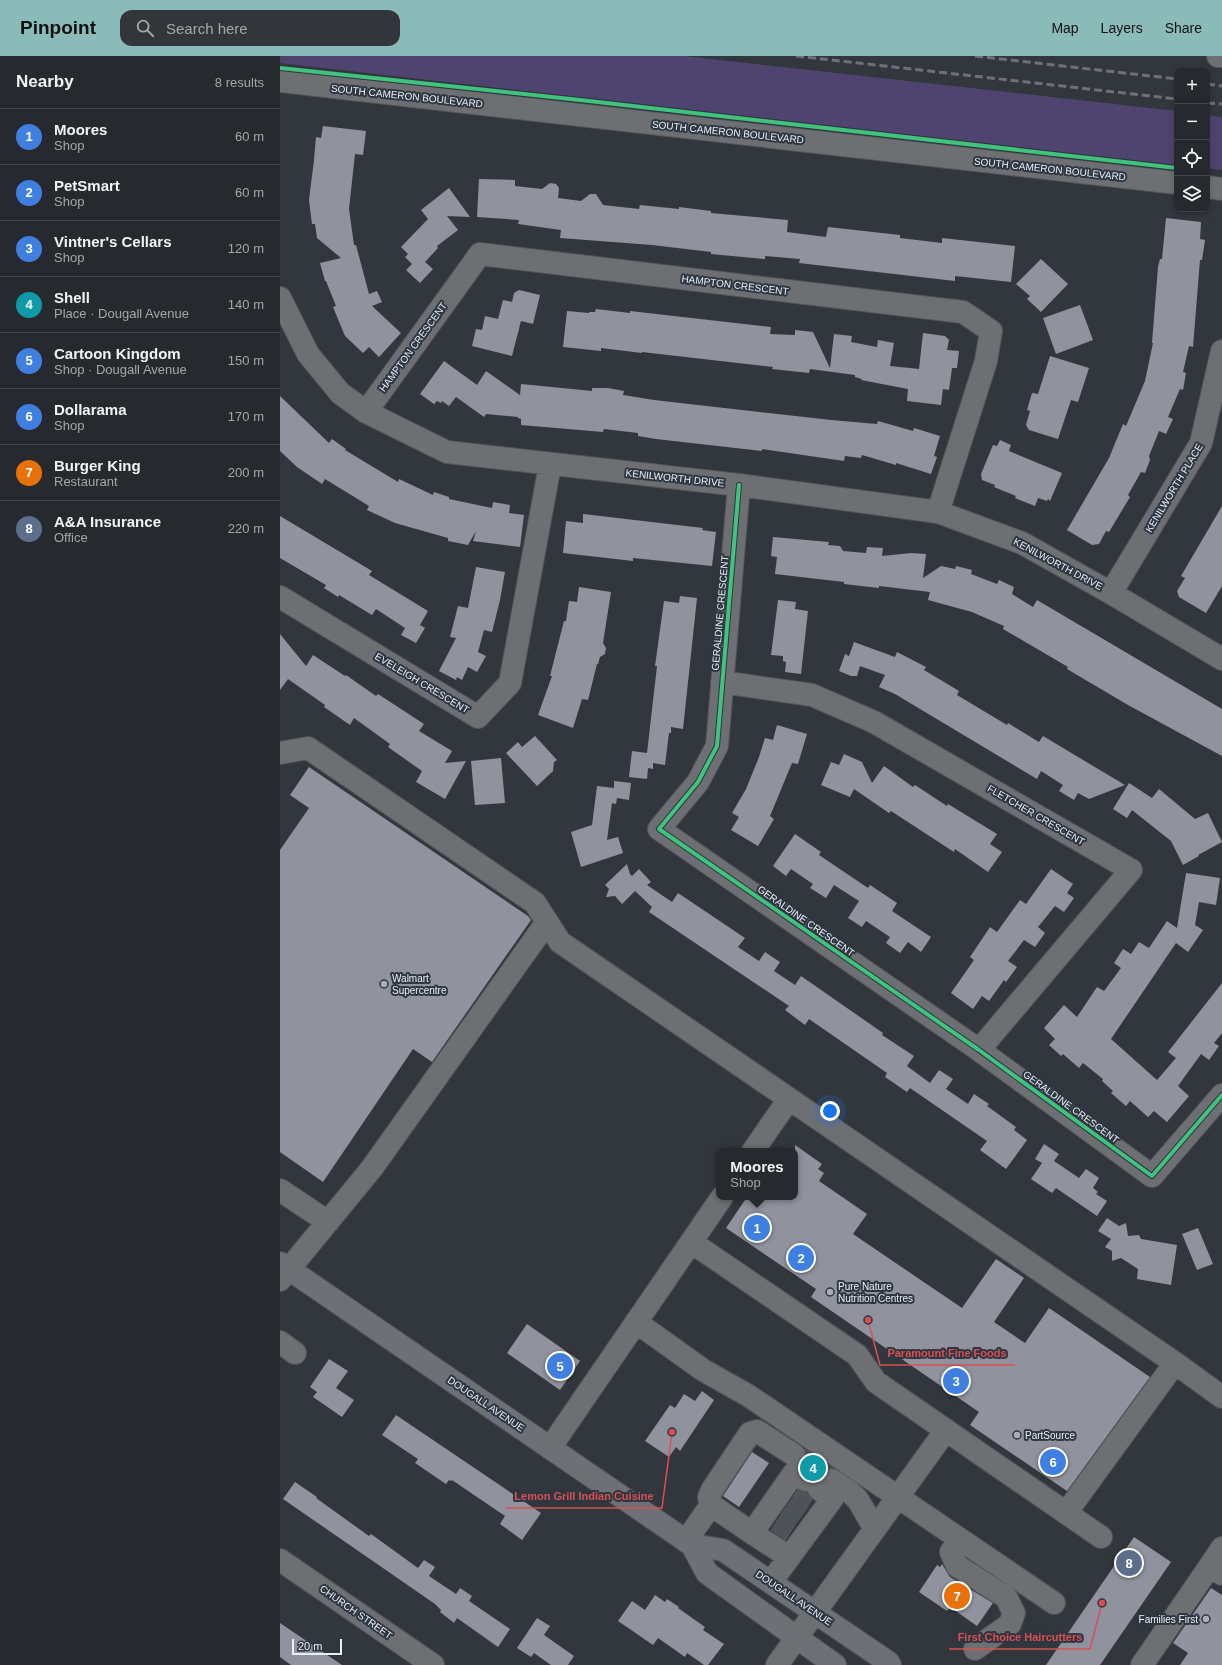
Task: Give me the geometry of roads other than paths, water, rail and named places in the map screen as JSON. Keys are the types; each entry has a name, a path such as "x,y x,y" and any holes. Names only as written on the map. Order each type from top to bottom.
{"main road":[{"name":"DOUGALL AVENUE","path":"283,1270 550,1448 689,1543 723,1550 888,1662 890,1665"},
{"name":"DOUGALL AVENUE","path":"689,1543 707,1573 835,1665"}],"street":[{"name":"SOUTH CAMERON BOULEVARD","path":"280,81 1174,183"},
{"path":"1210,187 1222,188"},
{"name":"HAMPTON CRESCENT","path":"366,412 480,254 964,312 991,331 986,361 938,512"},
{"name":"KENILWORTH DRIVE","path":"280,298 308,354 340,393 366,412 447,452 550,465 739,485 938,512 1022,543 1111,593 1222,659"},
{"name":"KENILWORTH PLACE","path":"1111,593 1201,443 1222,351"},
{"name":"EVELEIGH CRESCENT","path":"280,597 478,717 510,683 550,465"},
{"name":"GERALDINE CRESCENT","path":"739,485 717,746 698,782 659,830 979,1050 1152,1176 1222,1095"},
{"name":"FLETCHER CRESCENT","path":"722,682 812,695 874,722 1131,870 979,1050"},
{"path":"280,753 308,748 535,903 560,942 1176,1363 1222,1397"},
{"path":"283,1270 328,1222 372,1168 547,922"},
{"path":"755,1148 789,1099"},
{"path":"280,1190 328,1222"},
{"path":"550,1448 720,1200"},
{"path":"691,1242 857,1355 876,1382 1101,1537"},
{"path":"636,1322 703,1370 749,1396 1054,1603"},
{"path":"1066,1513 1176,1363"},
{"path":"777,1665 946,1430"},
{"path":"771,1582 789,1558 803,1500 781,1462 772,1453 767,1437 757,1431 750,1433 712,1490 709,1497 711,1504 789,1558"},
{"path":"752,1533 803,1500 858,1500 875,1529"},
{"path":"689,1543 711,1504"},
{"path":"960,1539 951,1552 957,1566 1006,1597 1014,1613 1010,1624 975,1649"},
{"path":"1142,1665 1216,1570 1222,1548"},
{"name":"CHURCH STREET","path":"280,1560 433,1665"}],"tunnel":[{"path":"794,1455 832,1480"},
{"path":"797,1492 811,1502"},
{"path":"787,1505 802,1516"},
{"path":"777,1521 791,1531"}],"railway":[{"path":"796,56 1174,99"},
{"path":"975,56 1174,79"},
{"path":"1210,84 1222,86"},
{"path":"1210,103 1222,104"}],"place":[{"name":"Walmart Supercentre","path":"384,984"},
{"name":"Moores","path":"757,1228"},
{"name":"PetSmart","path":"801,1258"},
{"name":"Pure Nature Nutrition Centres","path":"830,1292"},
{"name":"Paramount Fine Foods","path":"868,1320"},
{"name":"Cartoon Kingdom","path":"560,1366"},
{"name":"Vintner's Cellars","path":"956,1381"},
{"name":"Lemon Grill Indian Cuisine","path":"672,1432"},
{"name":"PartSource","path":"1017,1435"},
{"name":"Dollarama","path":"1053,1462"},
{"name":"Shell","path":"813,1468"},
{"name":"A&A Insurance","path":"1129,1563"},
{"name":"Burger King","path":"957,1596"},
{"name":"First Choice Haircutters","path":"1102,1603"},
{"name":"Families First","path":"1206,1619"}]}
